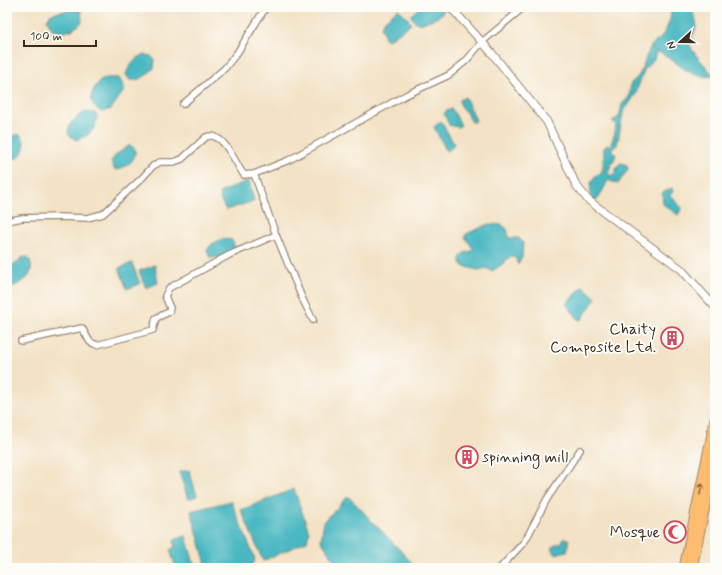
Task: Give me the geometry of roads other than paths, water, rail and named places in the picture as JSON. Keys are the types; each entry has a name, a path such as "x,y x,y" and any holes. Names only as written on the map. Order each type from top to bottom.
{"highway":[{"path":"684,568 715,419"},
{"path":"692,568 715,458"}],"street":[{"path":"183,104 225,68 237,53 266,7"},
{"path":"448,7 510,74 546,122 576,185 588,200 681,269 715,306"},
{"path":"7,221 22,218 87,218 103,214 116,204 153,166 160,162 174,162 182,159 206,137 210,136 215,136 224,143 244,174 254,174 289,160 411,92 450,75 466,61 482,42 524,7"},
{"path":"254,174 276,235 302,298 313,320"},
{"path":"20,341 79,328 84,329 91,343 97,345 146,333 153,330 156,318 169,312 170,308 165,296 169,288 229,255 276,235"},
{"path":"500,568 525,541 547,499 580,450"}],"water":[{"path":"420,7 439,7 444,11 438,17 420,24 414,21 411,15"},
{"path":"670,7 690,7 695,18 696,26 689,44 713,75 706,77 699,76 684,69 663,54 656,51 654,60 645,68 635,95 623,113 617,145 611,149 616,155 608,172 609,176 616,173 616,169 620,163 626,164 628,169 618,184 608,180 599,198 593,201 590,197 591,183 595,176 601,173 603,168 604,148 608,144 610,146 615,133 616,124 612,121 619,117 622,104 629,97 631,83 639,75 649,50 666,30 670,18"},
{"path":"81,9 82,22 69,31 61,32 53,30 47,20 49,16 54,13"},
{"path":"398,9 406,16 411,24 388,40 385,38 381,26 385,20"},
{"path":"144,54 151,56 155,60 154,68 141,78 130,80 126,75 130,65"},
{"path":"105,78 119,78 125,89 111,109 102,112 96,109 91,100 93,90 100,81"},
{"path":"465,97 476,120 474,122 472,122 460,104 460,100"},
{"path":"452,109 461,125 458,127 449,125 444,114 446,111"},
{"path":"86,112 95,113 97,117 95,127 88,135 76,140 68,134 68,130 71,123 76,118"},
{"path":"441,121 454,144 447,152 434,127"},
{"path":"14,135 20,135 23,139 24,147 19,157 11,159 7,151 7,140"},
{"path":"130,145 135,149 133,160 124,167 117,170 114,169 111,161 117,154"},
{"path":"249,180 254,201 226,210 219,193"},
{"path":"672,188 673,192 670,195 682,208 678,215 663,204 662,193"},
{"path":"489,224 502,225 507,229 509,238 519,238 523,243 522,257 518,265 515,257 508,258 504,263 492,271 486,268 478,270 463,266 460,261 461,256 464,253 474,250 465,237 466,234"},
{"path":"224,238 232,240 235,247 221,257 210,258 207,250 212,244"},
{"path":"28,257 31,263 31,269 27,278 13,287 7,288 7,267 17,263 21,258"},
{"path":"132,263 140,284 127,289 119,268"},
{"path":"155,265 158,283 146,288 139,271"},
{"path":"583,286 596,298 582,319 579,320 566,304"},
{"path":"189,470 197,496 188,499 179,472"},
{"path":"294,489 309,532 307,541 263,561 241,510"},
{"path":"348,496 417,568 339,568 321,540 324,522"},
{"path":"231,501 255,559 253,565 247,568 207,568 191,511"},
{"path":"186,536 195,568 176,568 170,550 175,547 174,540"},
{"path":"563,538 569,539 567,551 555,554 552,548 557,544 562,543"}],"waterway":[{"path":"712,568 715,560"}],"place":[{"name":"Chaity Composite Ltd.","path":"672,338"},
{"name":"spinning mill","path":"467,457"},
{"name":"Mosque","path":"675,532"}]}
